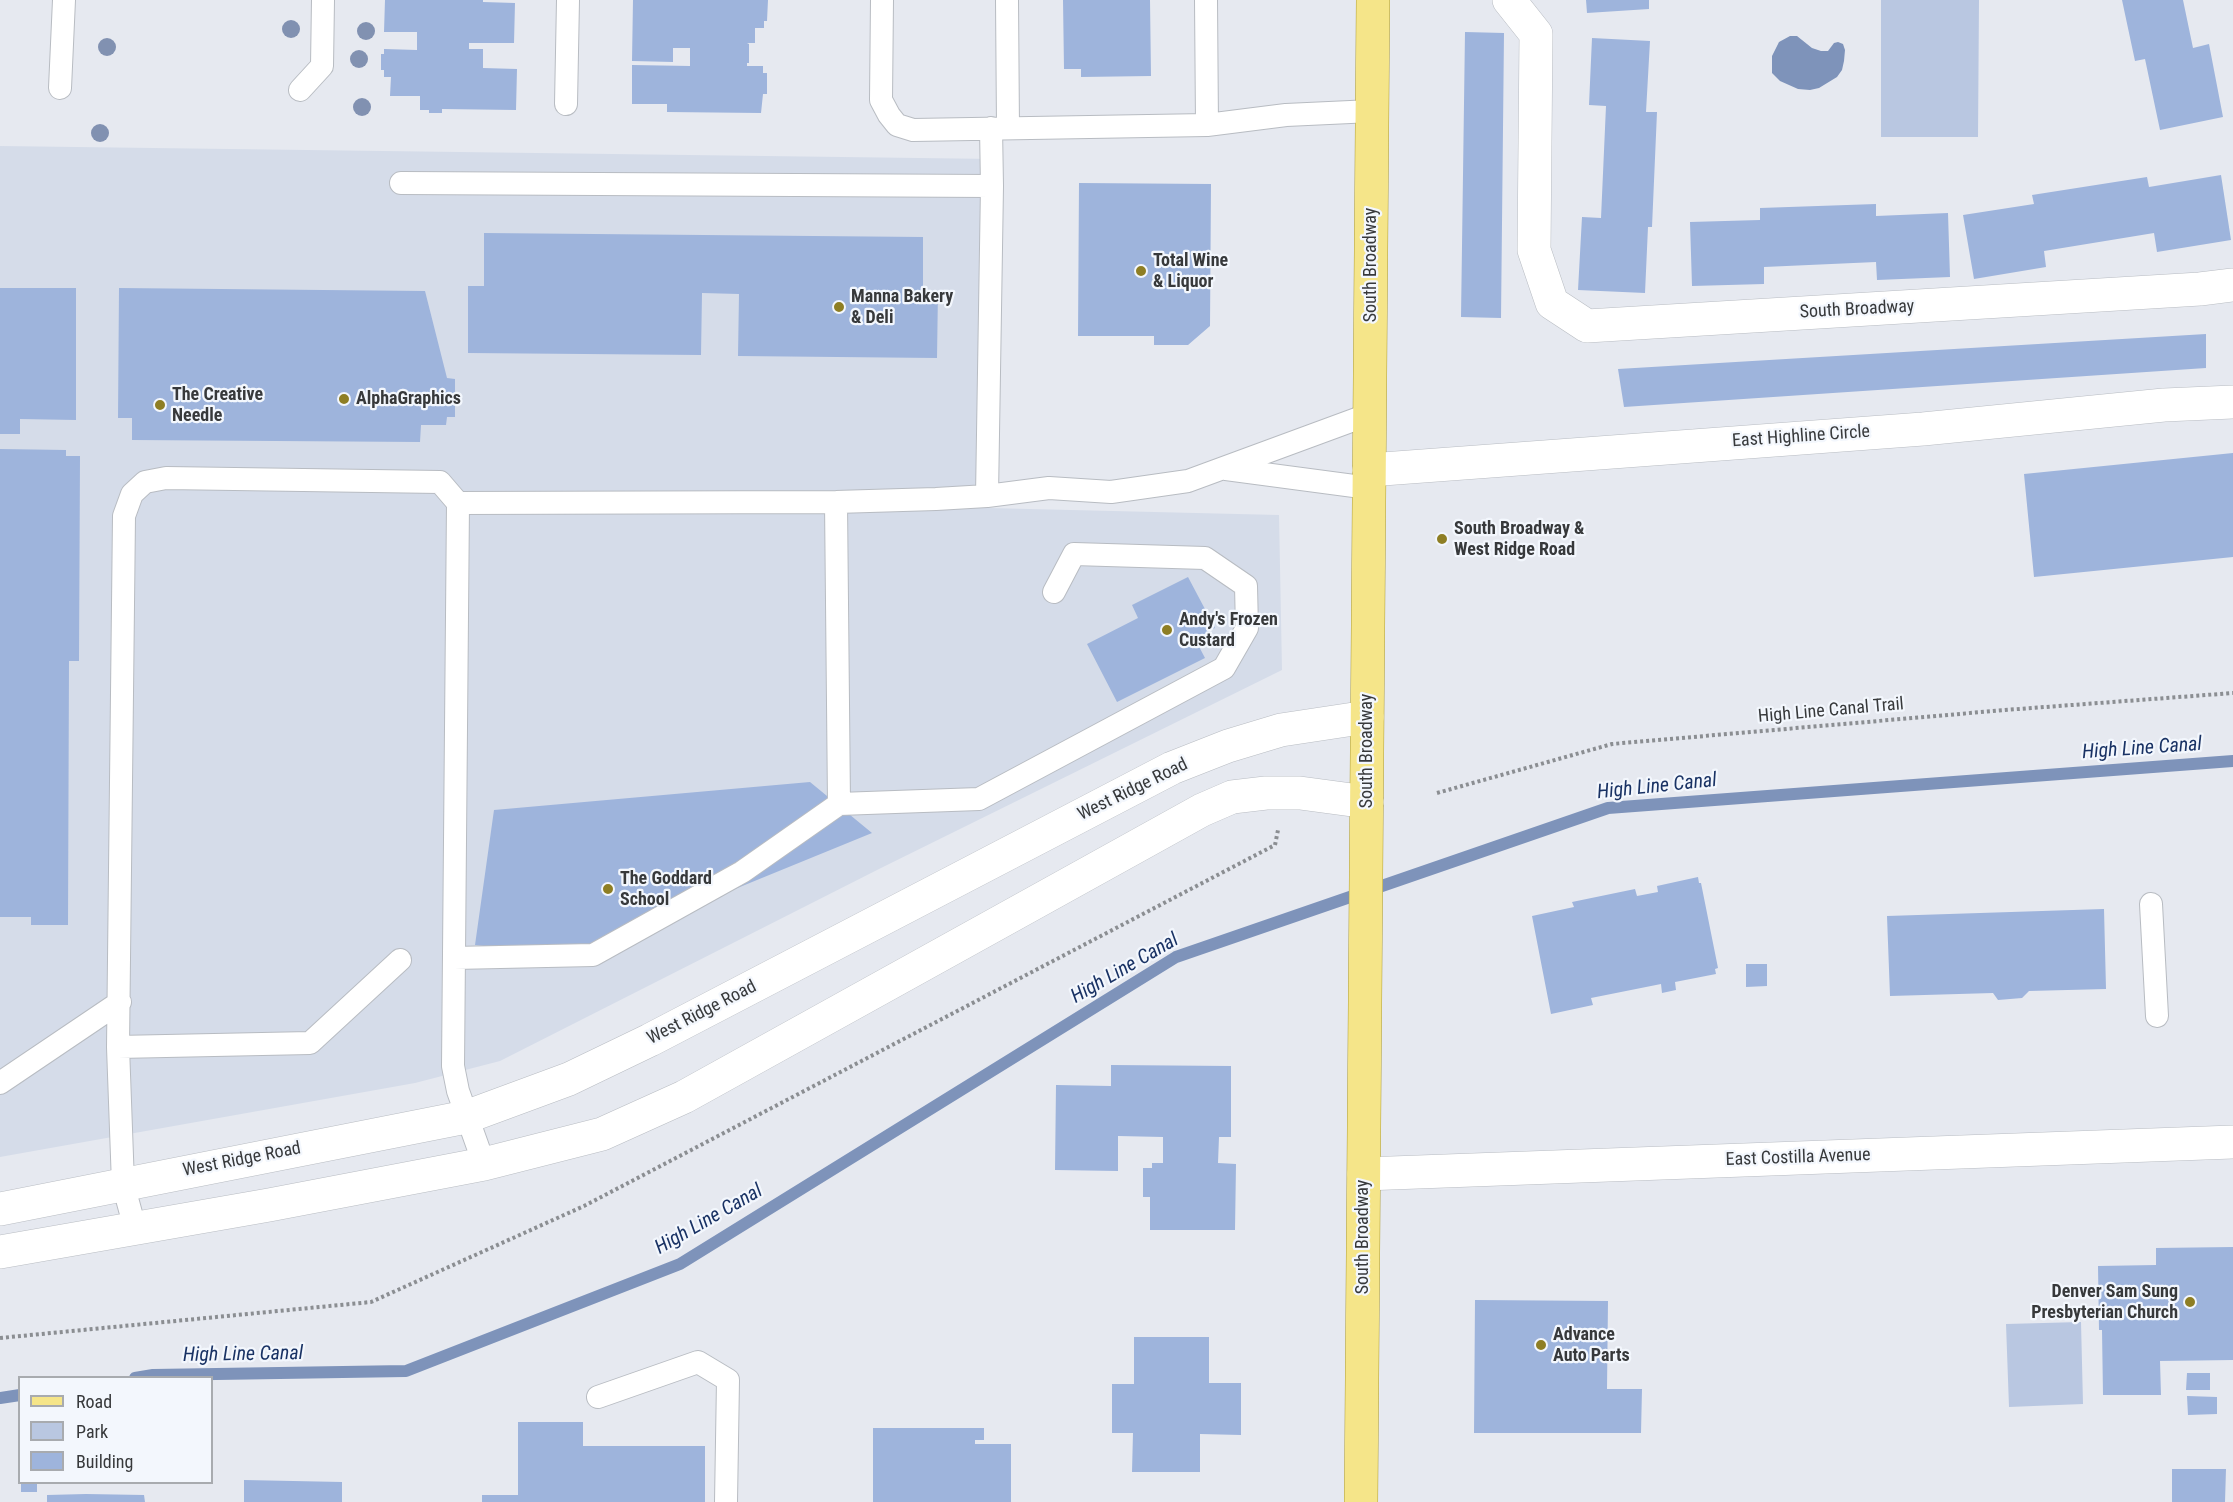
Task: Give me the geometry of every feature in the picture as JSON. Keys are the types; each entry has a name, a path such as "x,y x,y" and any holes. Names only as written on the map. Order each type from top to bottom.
{"main road":[{"name":"South Broadway","path":"1361,1502 1373,0"}],"street":[{"name":"South Broadway","path":"1509,0 1536,34 1534,250 1552,303 1587,326 2200,289 2233,285"},
{"name":"East Highline Circle","path":"1369,479 2164,405 2233,402"},
{"name":"West Ridge Road","path":"0,1209 466,1117 569,1079 650,1040 1172,768 1228,746 1281,730 1367,717"},
{"path":"0,1252 269,1205 484,1164 602,1134 684,1097 1192,816 1232,797 1266,793 1300,793 1367,802"},
{"name":"East Costilla Avenue","path":"1364,1174 2233,1142"}],"lane":[{"path":"60,88 64,0"},
{"path":"300,90 322,66 323,0"},
{"path":"566,104 568,0"},
{"path":"882,0 881,100 897,125 913,130 1207,125 1286,115 1372,111"},
{"path":"987,496 992,186 999,128 1007,0"},
{"path":"1206,0 1207,125"},
{"path":"401,183 992,186"},
{"path":"458,503 836,502 987,496 1049,488 1111,492 1188,481 1370,414"},
{"path":"1222,469 1369,479"},
{"path":"135,1228 123,1184 118,1047 124,516 132,494 145,482 166,478 440,482 458,503 453,1066 466,1117 484,1164"},
{"path":"836,502 839,804"},
{"path":"454,958 593,955 742,872 839,804 979,798 1224,668 1247,628 1246,586 1204,558 1074,554 1054,592"},
{"path":"2151,904 2157,1016"},
{"path":"118,1047 310,1043 400,960"},
{"path":"0,1083 120,1002"},
{"path":"598,1397 698,1362 728,1380 726,1502"}],"path":[{"name":"High Line Canal Trail","path":"1437,793 1612,744 2233,693"}],"shaded area":[{"path":"1790,36 1797,36 1812,48 1821,51 1828,51 1834,43 1843,44 1844,61 1837,77 1819,88 1810,90 1798,89 1780,81 1772,73 1772,56 1779,42"},
{"path":"0,146 995,159 988,508 1279,515 1282,670 881,868 500,1061 415,1083 0,1157"}],"green space":[{"path":"1881,0 1979,0 1978,137 1881,137"},
{"path":"2081,1322 2083,1404 2009,1407 2006,1324"}],"building":[{"path":"385,0 483,0 483,2 515,3 514,43 469,43 469,49 483,49 483,68 517,69 516,110 442,109 442,113 429,113 429,110 420,110 420,96 390,96 391,77 384,77 384,70 381,70 381,54 384,54 384,49 417,50 417,32 384,32"},
{"path":"633,0 768,0 767,21 764,21 764,28 755,28 755,43 747,43 749,44 749,63 747,66 763,66 763,73 767,73 767,94 763,94 761,113 667,112 667,104 632,104 632,65 690,66 690,48 673,48 673,62 632,61"},
{"path":"1063,0 1150,0 1151,76 1081,77 1081,69 1064,69"},
{"path":"1586,0 1649,0 1649,9 1587,13"},
{"path":"2122,0 2183,0 2193,48 2209,44 2223,117 2160,130 2145,59 2135,61"},
{"path":"1465,32 1504,33 1501,318 1461,317"},
{"path":"1592,38 1650,41 1646,112 1657,112 1652,227 1648,227 1645,293 1578,290 1582,217 1601,218 1606,106 1589,105"},
{"path":"2221,175 2231,240 2157,252 2154,233 2044,251 2046,267 1974,279 1963,215 2034,204 2032,195 2147,177 2149,187"},
{"path":"1079,183 1211,184 1210,326 1188,345 1154,345 1154,336 1078,336"},
{"path":"1876,204 1876,216 1948,213 1950,277 1877,280 1876,262 1764,267 1764,284 1692,286 1690,222 1760,220 1760,208"},
{"path":"484,233 923,237 923,290 938,290 937,358 738,356 739,294 702,293 701,355 468,353 468,286 484,286"},
{"path":"0,288 76,288 76,420 20,419 20,434 0,434"},
{"path":"119,288 425,291 447,378 455,379 455,395 447,394 447,403 455,403 455,417 447,417 446,425 421,425 420,442 132,440 132,418 118,418"},
{"path":"2206,334 2206,368 1624,407 1618,369"},
{"path":"0,449 66,450 66,456 80,456 79,661 69,661 68,925 31,925 31,917 0,917"},
{"path":"2233,453 2233,557 2034,577 2024,474"},
{"path":"1188,577 1215,628 1195,639 1205,658 1117,702 1087,644 1138,618 1132,605"},
{"name":"The Goddard School","path":"810,782 872,833 571,956 475,945 494,810"},
{"path":"1698,877 1718,968 1715,969 1716,974 1675,982 1676,990 1662,993 1661,984 1591,998 1593,1005 1551,1014 1532,916 1574,907 1572,902 1635,889 1637,896 1658,892 1657,886"},
{"path":"2104,909 2106,989 2029,991 2022,998 1998,1000 1993,993 1890,996 1887,916"},
{"path":"1746,964 1767,964 1767,986 1746,987"},
{"path":"1111,1065 1231,1066 1231,1137 1219,1137 1218,1163 1236,1164 1235,1230 1150,1230 1150,1197 1143,1197 1143,1168 1152,1168 1152,1163 1163,1163 1163,1137 1118,1136 1118,1171 1055,1170 1056,1085 1111,1086"},
{"path":"2233,1247 2233,1360 2160,1361 2161,1395 2103,1395 2098,1266 2156,1265 2156,1248"},
{"name":"Advance Auto Parts","path":"1475,1300 1608,1301 1607,1389 1642,1389 1641,1433 1474,1433"},
{"path":"1134,1337 1209,1337 1209,1383 1241,1383 1241,1435 1200,1434 1200,1472 1132,1472 1133,1433 1112,1433 1112,1384 1134,1384"},
{"path":"2187,1373 2210,1373 2210,1390 2186,1390"},
{"path":"2187,1396 2217,1397 2217,1414 2188,1415"},
{"path":"518,1422 583,1422 583,1446 705,1446 705,1502 482,1502 482,1495 518,1495"},
{"path":"873,1428 984,1428 984,1440 975,1440 975,1444 1011,1444 1011,1502 873,1502"},
{"path":"2172,1469 2226,1469 2225,1502 2172,1502"},
{"path":"244,1480 342,1482 342,1502 244,1502"},
{"path":"21,1484 37,1484 37,1492 21,1492"},
{"path":"47,1495 144,1495 145,1502 47,1502"}],"waterway":[{"name":"High Line Canal","path":"147,1376 406,1371 680,1264 1176,957 1608,808 2233,761"},
{"name":"High Line Canal","path":"0,1398 18,1395"}],"place":[{"name":"Total Wine & Liquor","path":"1141,271"},
{"name":"Manna Bakery & Deli","path":"839,307"},
{"name":"AlphaGraphics","path":"344,399"},
{"name":"The Creative Needle","path":"160,405"},
{"name":"South Broadway & West Ridge Road","path":"1442,539"},
{"name":"Andy's Frozen Custard","path":"1167,630"},
{"name":"The Goddard School","path":"608,889"},
{"name":"Denver Sam Sung Presbyterian Church","path":"2190,1302"},
{"name":"Advance Auto Parts","path":"1541,1345"}]}
